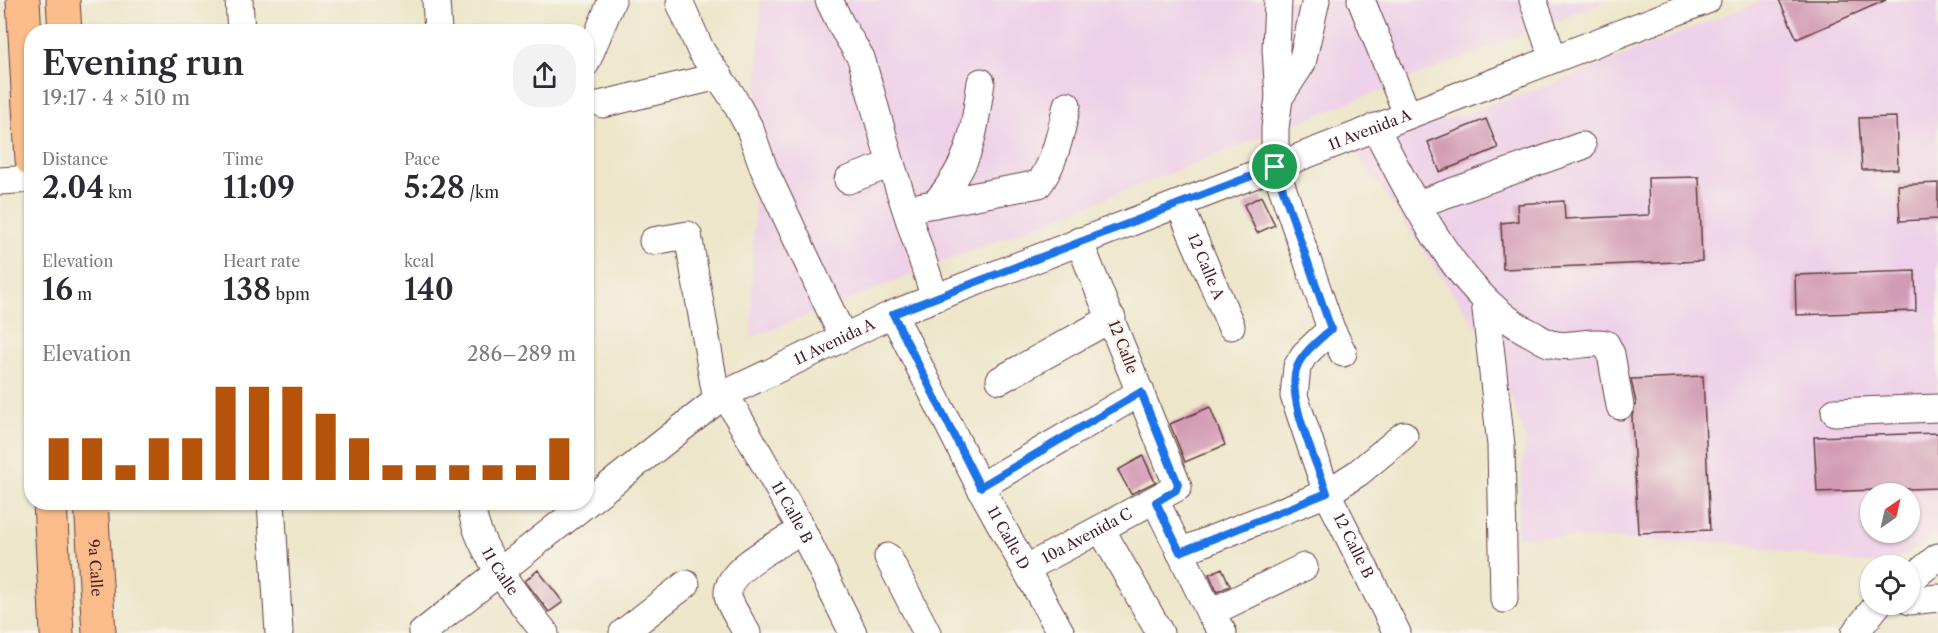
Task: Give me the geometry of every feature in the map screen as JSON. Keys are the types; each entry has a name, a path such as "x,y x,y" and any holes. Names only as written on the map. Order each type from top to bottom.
{"main road":[{"path":"23,0 24,24"},
{"path":"63,0 64,24"},
{"path":"50,510 57,633"},
{"name":"9a Calle","path":"91,510 99,633"}],"street":[{"path":"238,0 240,24"},
{"path":"436,0 438,24"},
{"path":"594,44 612,0"},
{"path":"830,0 841,25 861,58 891,164 935,298"},
{"path":"1278,0 1276,49 1279,98 1275,128 1275,167 1331,329 1343,353"},
{"path":"1279,98 1302,63 1316,0"},
{"path":"1361,0 1407,114"},
{"name":"11 Avenida A","path":"594,498 721,398 893,314 1080,241 1180,206 1407,114 1707,0"},
{"path":"1538,2 1553,58"},
{"path":"680,3 701,51 719,76 750,129 764,169 843,337"},
{"path":"603,104 719,76"},
{"path":"934,204 950,186 970,149 981,82"},
{"path":"907,209 1039,184 1061,134 1067,105"},
{"path":"1375,127 1461,274 1510,324 1552,344 1589,345 1597,342 1606,344 1611,354 1620,406"},
{"path":"1418,204 1581,146"},
{"path":"848,180 891,164"},
{"path":"0,181 24,180"},
{"name":"12 Calle A","path":"1180,206 1231,326"},
{"name":"11 Calle B","path":"653,241 688,235 721,398 802,530 853,633"},
{"name":"12 Calle","path":"1080,241 1113,318 1178,487"},
{"path":"1485,301 1501,445 1504,599"},
{"name":"11 Calle D","path":"893,314 980,487 1027,568 1061,633"},
{"path":"1000,380 1113,318"},
{"name":"12 Calle B","path":"1331,329 1304,355 1297,367 1294,378 1294,396 1327,493 1397,633"},
{"path":"980,487 1141,392"},
{"path":"1835,412 1938,408"},
{"path":"1180,552 1327,493 1358,472 1404,435"},
{"name":"10a Avenida C","path":"1027,568 1156,502 1178,487"},
{"path":"1156,502 1217,623 1304,567"},
{"path":"271,510 279,633"},
{"name":"11 Calle","path":"472,510 472,517 499,572 545,633"},
{"name":"11 Avenida A","path":"422,633 578,510"},
{"path":"1101,529 1160,633"},
{"path":"747,633 729,600 730,582 741,569 802,530"},
{"path":"888,557 927,633"},
{"path":"1920,572 1938,557"},
{"path":"623,633 686,584"},
{"path":"1920,600 1938,597"},
{"path":"1855,633 1869,615"}],"shaded area":[{"path":"760,0 1610,0 751,338"},
{"path":"1763,0 1938,0 1938,534 1904,555 1860,555 1860,562 1729,543 1517,536 1525,438 1495,355 1355,150 1555,83"}],"building":[{"path":"1779,0 1886,0 1797,39"},
{"path":"1896,117 1898,169 1862,170 1859,118"},
{"path":"1486,119 1498,148 1440,172 1428,142"},
{"path":"1699,177 1702,261 1503,269 1501,223 1518,221 1517,204 1564,201 1565,219 1649,215 1648,178"},
{"path":"1938,183 1938,219 1900,221 1898,185"},
{"path":"1261,196 1275,225 1257,233 1244,205"},
{"path":"1915,271 1916,311 1796,315 1795,275"},
{"path":"1703,376 1710,530 1638,533 1632,416 1636,403 1631,379"},
{"path":"1210,407 1225,445 1185,462 1170,424"},
{"path":"1938,433 1938,488 1920,489 1920,483 1860,483 1860,491 1817,492 1814,437"},
{"path":"1143,456 1155,482 1131,494 1118,470"},
{"path":"1222,568 1230,586 1217,592 1209,574"},
{"path":"538,570 563,602 549,612 525,581"}],"route":[{"path":"1275,167 1331,329 1304,355 1294,378 1294,396 1327,493 1180,552 1156,502 1176,490 1178,484 1141,392 980,487 893,314 1080,241 1180,206 1275,167"}]}
